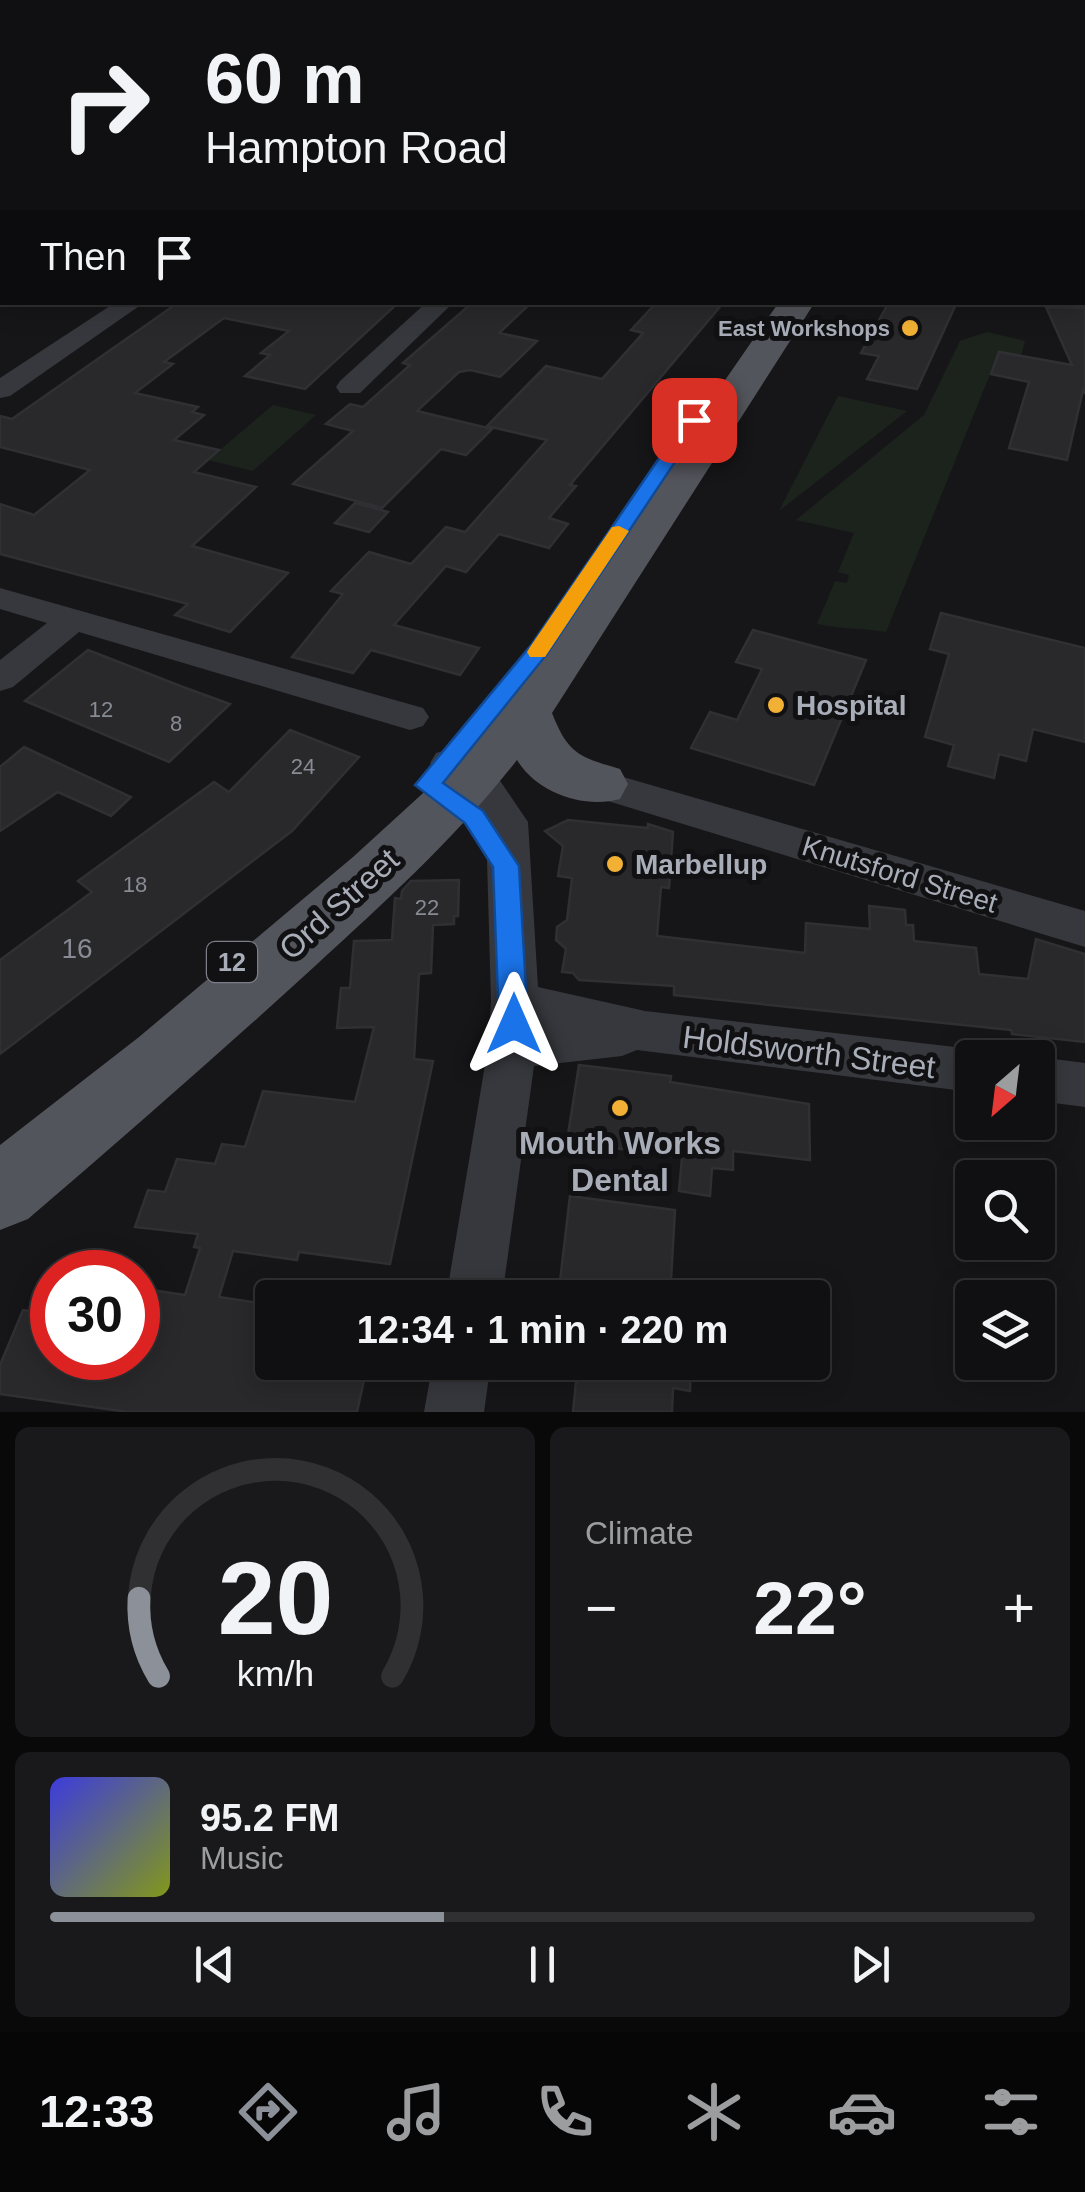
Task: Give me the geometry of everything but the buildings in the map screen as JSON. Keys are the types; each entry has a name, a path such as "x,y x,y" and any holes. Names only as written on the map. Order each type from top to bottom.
{"main road":[{"name":"12","path":"443,768 540,649 770,305"},
{"name":"12","path":"524,713 795,305"},
{"name":"Ord Street","path":"0,1144 283,921 443,768 524,713"},
{"path":"524,713 540,755 563,774 599,784"},
{"name":"Ord Street","path":"0,1194 375,874 443,768"}],"street":[{"path":"0,390 128,305"},
{"path":"350,387 439,305"},
{"path":"0,598 72,620 443,768 506,866 514,1024 477,1280"},
{"path":"0,679 72,620"},
{"name":"Knutsford Street","path":"599,784 1085,929"},
{"name":"Holdsworth Street","path":"514,1024 645,1032 955,1069"},
{"path":"1055,1081 1085,1085"},
{"path":"454,1412 459,1380"}],"shaded area":[{"path":"987,332 1025,341 1021,356 999,352 886,632 817,624 835,581 847,583 849,575 838,572 854,533 796,520 924,415 960,341"},
{"path":"838,396 907,411 779,511"},
{"path":"273,405 316,415 253,471 208,460"}],"slow traffic":[{"path":"538,652 619,531"}],"place":[{"name":"East Workshops","path":"910,328"},
{"name":"Hospital","path":"776,705"},
{"name":"Marbellup","path":"615,864"},
{"name":"Mouth Works Dental","path":"620,1108"}],"route":[{"path":"514,1024 506,866 474,817 454,799 428,785 540,649 694,420"}]}
